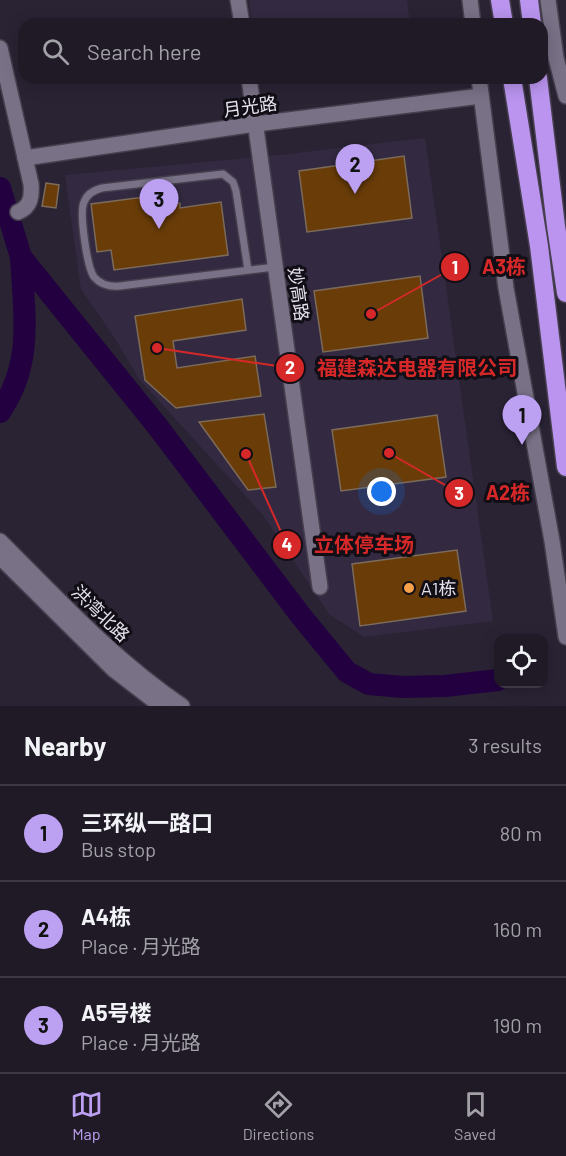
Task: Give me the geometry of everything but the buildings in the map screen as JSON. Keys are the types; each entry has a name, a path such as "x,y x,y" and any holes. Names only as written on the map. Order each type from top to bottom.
{"highway":[{"path":"500,0 503,18"},
{"path":"529,0 530,18"},
{"path":"513,84 539,246 566,467"},
{"path":"539,84 566,293"}],"street":[{"path":"238,0 241,18"},
{"path":"470,0 472,18"},
{"path":"548,0 556,58 566,96"},
{"path":"0,48 31,184 28,205 18,212"},
{"name":"妙高路","path":"250,84 320,587"},
{"path":"480,84 506,288 552,541 566,638"},
{"name":"月光路","path":"25,158 256,124 481,96"},
{"name":"洪湾北路","path":"0,541 98,639 182,706"},
{"name":"洪湾北路","path":"0,557 113,669 161,706"}],"lane":[{"path":"248,270 236,191 226,175 218,173 102,188 90,193 84,201 82,214 89,266 95,278 104,284 120,286 276,267"}],"shaded area":[{"path":"249,0 407,0 409,18 251,18"},
{"path":"425,138 493,621 364,637 329,614 263,515 139,379 81,289 65,175 279,155"}],"waterway":[{"path":"0,188 21,257 158,427 301,616 347,672 369,684 403,687 445,686 494,680"},
{"path":"0,412 11,393 22,356 25,318 21,257"}],"place":[{"name":"A4栋","path":"355,194"},
{"name":"A5号楼","path":"159,229"},
{"name":"A3栋","path":"371,314"},
{"name":"福建森达电器有限公司","path":"157,348"},
{"name":"三环纵一路口","path":"522,445"},
{"name":"A2栋","path":"389,453"},
{"name":"立体停车场","path":"246,454"},
{"name":"A1栋","path":"409,588"}]}
